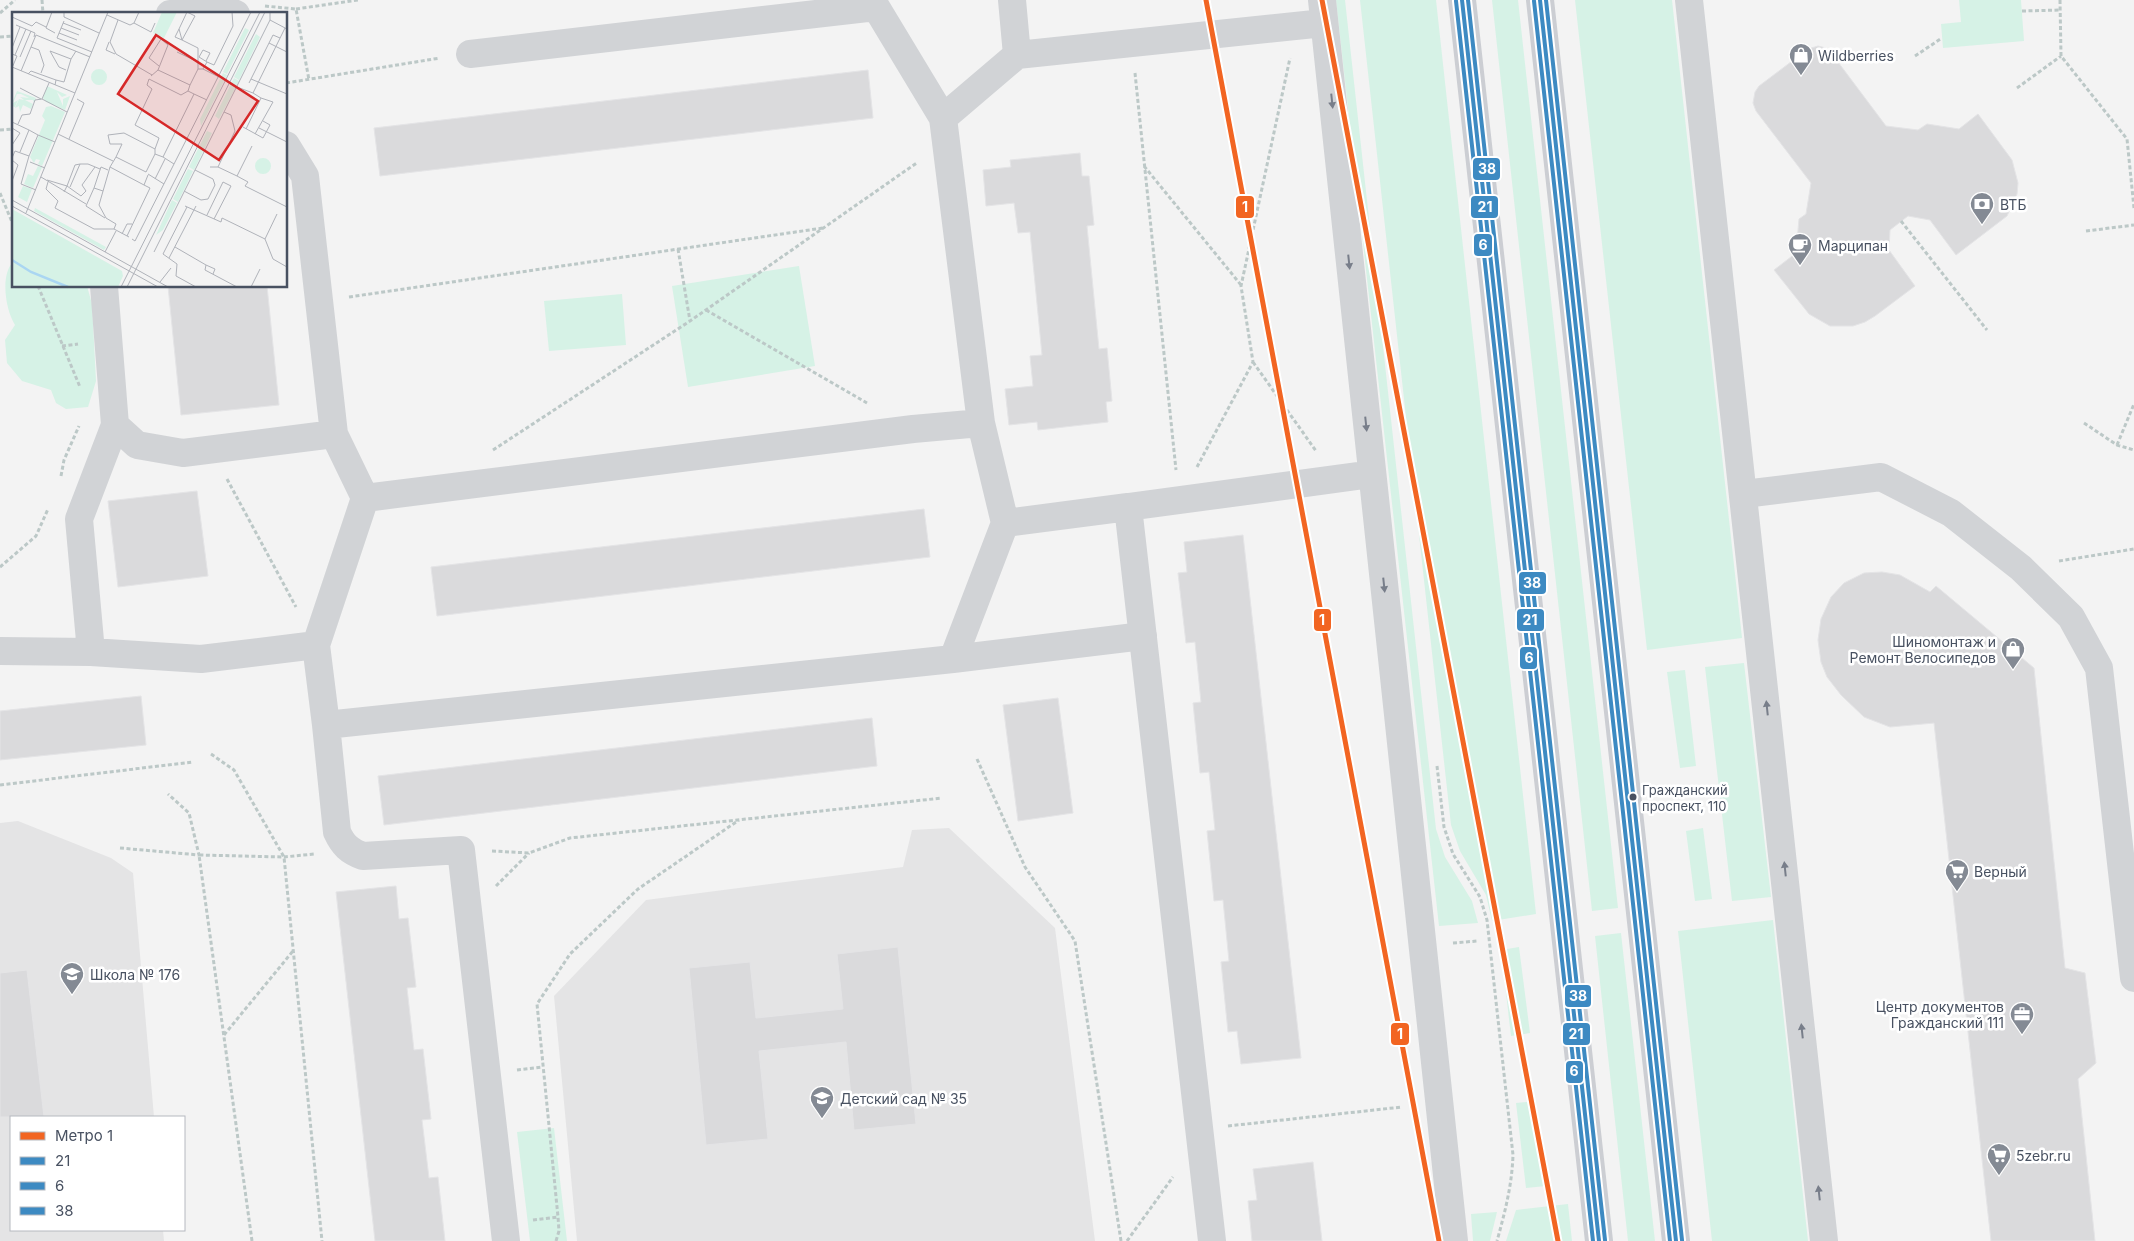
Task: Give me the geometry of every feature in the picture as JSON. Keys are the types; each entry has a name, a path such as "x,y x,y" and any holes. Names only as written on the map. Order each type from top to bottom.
{"main road":[{"path":"1462,0 1599,1241"},
{"path":"1540,0 1676,1241"}],"street":[{"path":"1012,0 1018,55"},
{"path":"1689,0 1824,1241"},
{"path":"470,54 875,3 944,131 981,423 1005,523 953,659"},
{"path":"209,12 248,10"},
{"path":"944,131 1018,55 1133,44 1323,12 1454,1241"},
{"path":"288,148 305,176 334,434 364,498 316,645 337,832 343,844 351,852 363,856 461,850 506,1241"},
{"path":"91,652 79,519 115,425 104,288"},
{"path":"364,498 913,429 981,423"},
{"path":"115,425 137,445 183,453 334,434"},
{"path":"1005,523 1372,474"},
{"path":"1744,494 1881,477 1951,513 2021,568 2071,617 2099,668 2129,896 2134,978"},
{"path":"1128,507 1212,1241"},
{"path":"326,725 953,659 1143,636"},
{"path":"0,651 91,652 201,659 316,645"}],"path":[{"path":"0,13 15,0"},
{"path":"248,10 296,10 358,0"},
{"path":"2060,0 2062,56 2127,139 2134,208"},
{"path":"296,10 309,80"},
{"path":"2022,11 2060,10"},
{"path":"1915,56 1942,38"},
{"path":"1133,44 1143,166 1179,500"},
{"path":"1291,52 1241,286 1253,362 1336,480"},
{"path":"288,84 470,54"},
{"path":"2017,88 2062,56"},
{"path":"484,455 690,321 824,228 944,131"},
{"path":"1143,166 1241,286"},
{"path":"0,194 12,222"},
{"path":"1901,221 1987,330"},
{"path":"2086,231 2134,225"},
{"path":"319,302 824,228"},
{"path":"678,249 690,321"},
{"path":"39,288 80,390"},
{"path":"706,310 870,404"},
{"path":"1179,500 1253,362"},
{"path":"2117,445 2134,404"},
{"path":"2084,423 2117,445 2134,450"},
{"path":"60,479 64,460 80,425"},
{"path":"211,450 316,645"},
{"path":"0,567 36,536 50,505"},
{"path":"2021,568 2134,549"},
{"path":"211,754 234,770 284,858 322,1241"},
{"path":"1436,758 1444,827 1453,854 1480,897 1487,920 1513,1155 1511,1184 1497,1241"},
{"path":"977,759 1025,867 1075,941 1121,1241"},
{"path":"0,785 193,762"},
{"path":"168,794 189,813 199,855 252,1241"},
{"path":"461,850 529,853 570,838 942,798"},
{"path":"556,1241 558,1224 537,1004 570,954 638,888 739,820"},
{"path":"120,848 199,855 284,858 328,853 343,844"},
{"path":"468,912 529,853"},
{"path":"1451,944 1477,941"},
{"path":"224,1035 293,951"},
{"path":"1127,1241 1201,1134 1402,1107"}],"shaded area":[{"name":"Школа № 176","path":"18,821 111,858 133,873 154,1116 10,1116 10,1231 163,1231 164,1241 0,1241 0,823"},
{"name":"Детский сад № 35","path":"949,828 1055,928 1095,1241 577,1241 554,996 646,900 903,867 912,830"}],"green space":[{"path":"1336,0 1345,0 1436,829 1445,857 1472,901 1478,923 1439,926"},
{"path":"1360,0 1436,0 1536,914 1492,921 1486,895 1460,851 1451,825"},
{"path":"1492,0 1518,0 1618,908 1592,911"},
{"path":"1575,0 1672,0 1742,638 1647,650"},
{"path":"1959,0 2021,0 2024,41 1943,48 1941,24 1961,22"},
{"path":"12,264 12,288 88,288 92,304 96,381 88,407 66,409 56,403 51,390 22,381 7,363 5,340 15,325 9,310 6,292 7,274"},
{"path":"799,266 815,366 688,387 672,286"},
{"path":"622,294 626,345 549,351 544,301"},
{"path":"1744,663 1771,897 1732,901 1705,667"},
{"path":"1685,670 1696,766 1680,768 1667,672"},
{"path":"1703,828 1712,899 1695,901 1686,831"},
{"path":"1773,920 1808,1241 1712,1241 1678,931"},
{"path":"1621,933 1655,1241 1628,1241 1595,936"},
{"path":"1519,947 1530,1033 1511,1036 1501,950"},
{"path":"1536,1101 1546,1186 1526,1188 1516,1103"},
{"path":"554,1128 567,1241 530,1241 517,1132"},
{"path":"1568,1204 1572,1241 1506,1241 1516,1210"},
{"path":"1497,1212 1490,1241 1473,1241 1471,1214"}],"building":[{"path":"1818,46 1826,48 1832,54 1886,126 1918,130 1927,124 1959,129 1978,114 2012,160 2018,183 2017,194 2007,216 1956,255 1930,220 1908,216 1890,230 1889,250 1915,286 1875,316 1853,326 1830,326 1809,314 1774,270 1796,253 1799,219 1806,214 1811,183 1756,111 1753,103 1755,92 1759,86 1808,49"},
{"path":"868,70 873,118 380,176 374,128"},
{"path":"1080,153 1082,176 1089,176 1094,225 1087,226 1099,349 1107,348 1112,401 1106,402 1108,422 1038,430 1037,422 1009,425 1005,389 1033,386 1030,356 1042,355 1030,232 1018,233 1014,203 986,206 983,170 1011,167 1010,160"},
{"path":"168,288 267,288 279,405 181,415"},
{"path":"197,491 208,576 118,587 108,501"},
{"path":"924,509 930,557 437,616 431,567"},
{"path":"1243,535 1301,1058 1241,1064 1237,1031 1228,1032 1221,962 1229,961 1223,900 1214,901 1207,831 1215,830 1209,772 1200,773 1193,703 1201,702 1195,642 1186,643 1178,573 1187,572 1184,542"},
{"path":"1882,572 1900,575 1930,592 1936,586 2034,668 2065,968 2085,973 2096,1063 2078,1079 2095,1241 1991,1241 1934,723 1890,727 1864,717 1841,695 1827,677 1821,662 1818,640 1821,619 1831,597 1844,583 1864,573"},
{"path":"141,696 146,745 0,760 0,711"},
{"path":"1058,698 1073,813 1018,821 1003,705"},
{"path":"872,718 877,766 384,825 378,776"},
{"path":"396,886 399,919 408,918 416,987 407,988 414,1050 423,1049 431,1119 422,1120 429,1178 438,1177 445,1241 375,1241 336,892"},
{"path":"898,947 916,1124 854,1130 846,1042 759,1051 768,1139 706,1145 689,968 750,962 756,1018 843,1009 837,954"},
{"path":"27,970 44,1116 0,1117 0,973"},
{"path":"1313,1162 1322,1241 1252,1241 1248,1201 1257,1200 1253,1169"}],"metro line":[{"name":"1","path":"1206,0 1439,1241"},
{"name":"1","path":"1322,0 1558,1241"}],"transit line":[{"name":"21","path":"1462,0 1599,1241"},
{"name":"38","path":"1468,0 1605,1240"},
{"name":"21","path":"1540,0 1676,1241"},
{"name":"38","path":"1546,0 1682,1240"},
{"name":"6","path":"1456,1 1593,1241"},
{"name":"6","path":"1534,1 1670,1241"}],"place":[{"name":"Wildberries","path":"1801,76"},
{"name":"ВТБ","path":"1982,225"},
{"name":"Марципан","path":"1800,266"},
{"name":"Шиномонтаж и Ремонт Велосипедов","path":"2013,670"},
{"name":"Гражданский проспект, 110","path":"1633,797"},
{"name":"Верный","path":"1957,892"},
{"name":"Школа № 176","path":"72,995"},
{"name":"Центр документов Гражданский 111","path":"2022,1035"},
{"name":"Детский сад № 35","path":"822,1119"},
{"name":"5zebr.ru","path":"1999,1176"}]}
